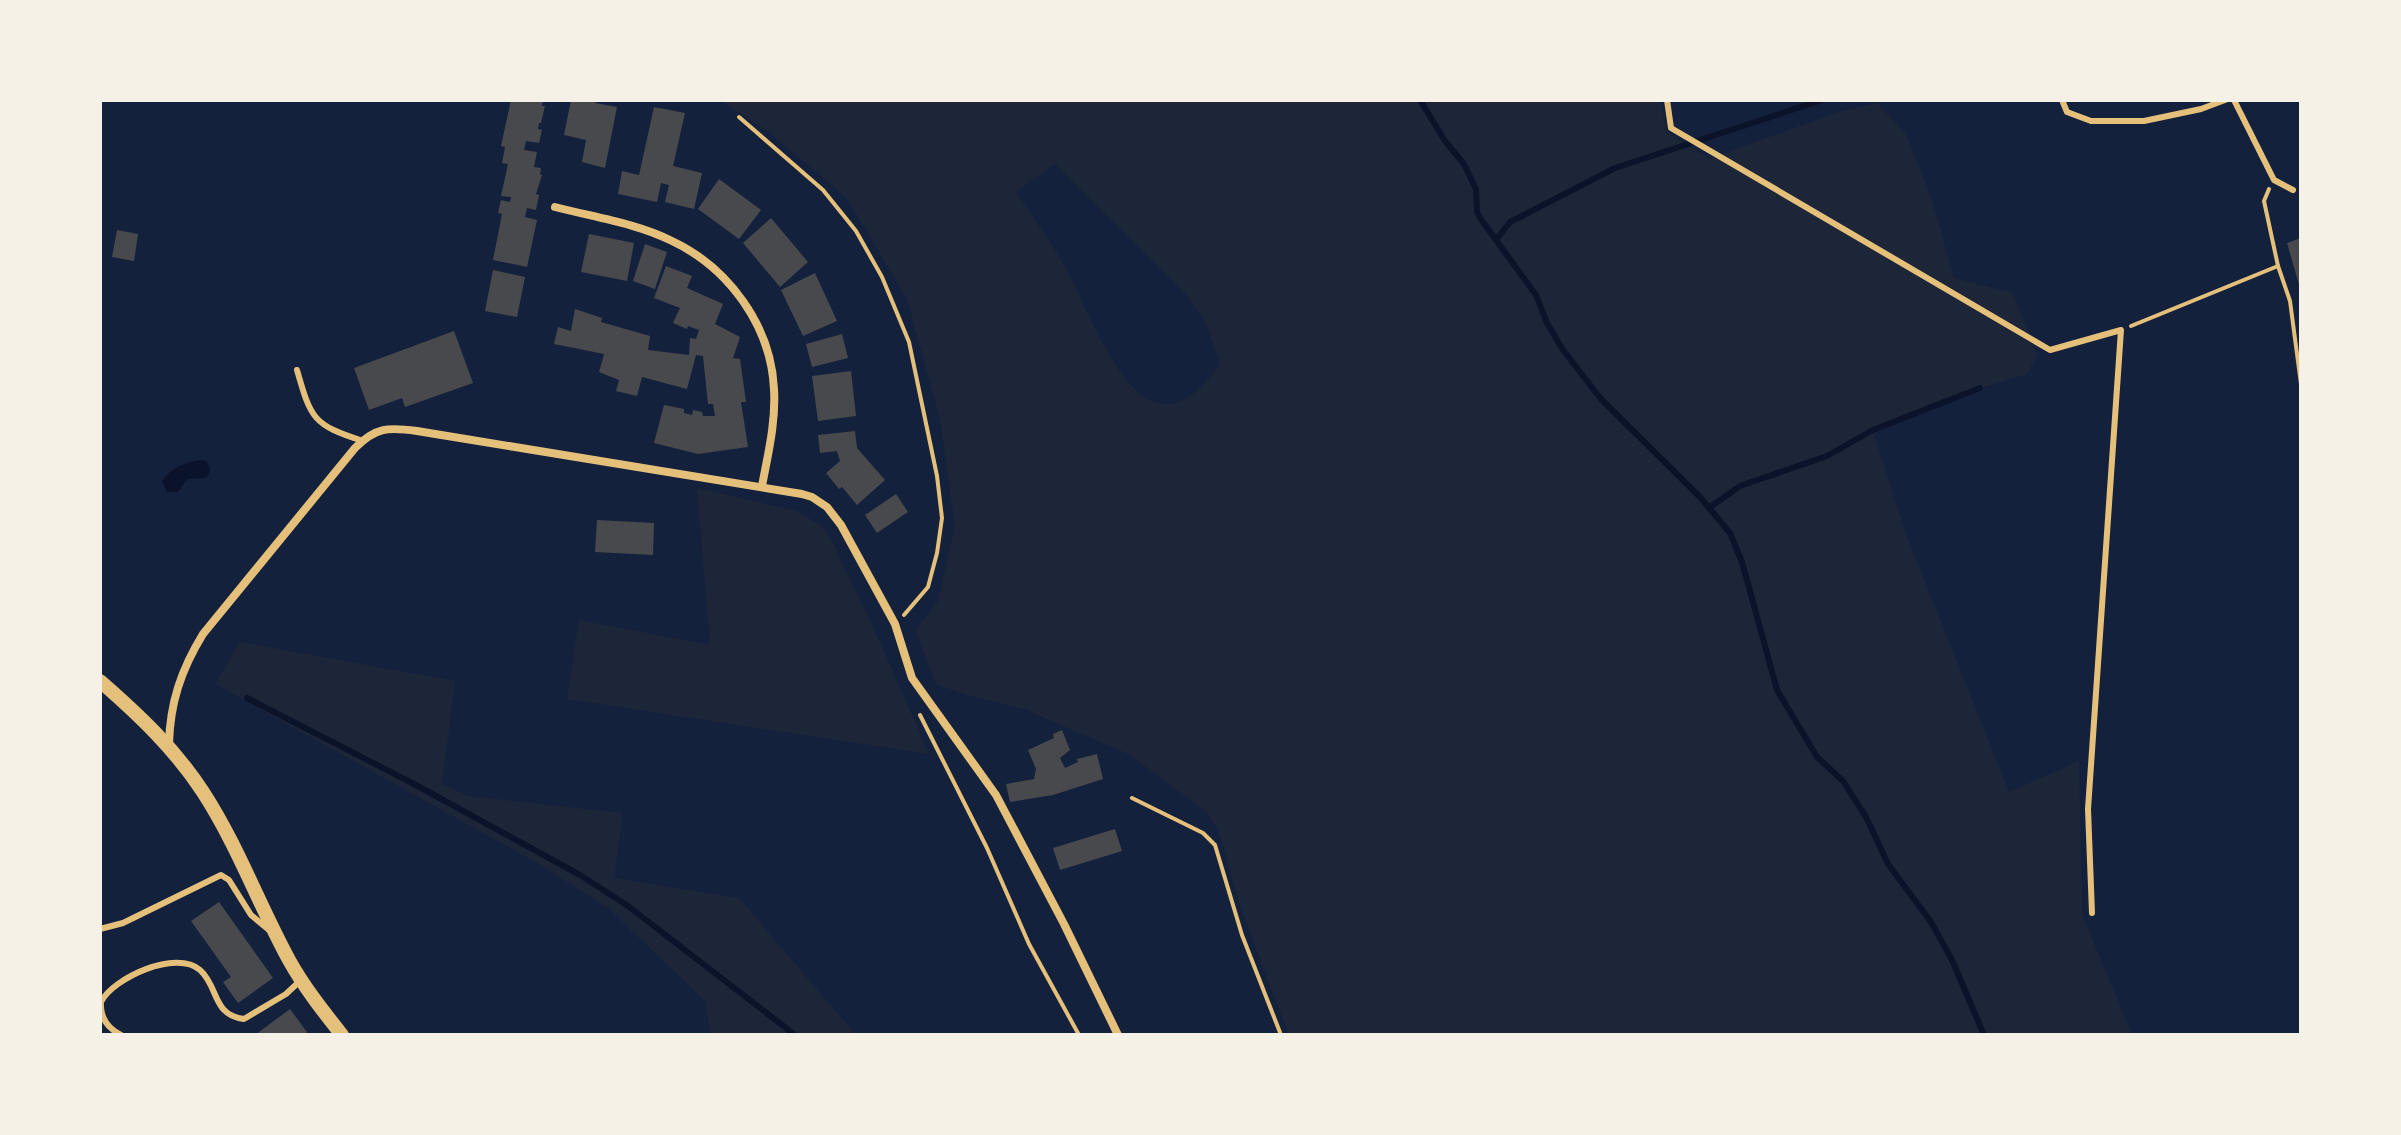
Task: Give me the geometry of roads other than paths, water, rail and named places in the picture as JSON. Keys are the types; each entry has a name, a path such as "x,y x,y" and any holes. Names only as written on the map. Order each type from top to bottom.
{"street":[{"path":"555,207 672,241 704,261 748,307 765,345 774,386 772,433 762,486"},
{"path":"169,745 170,718 177,687 186,663 203,634 363,441 378,431 396,428 762,486 812,497 827,507 841,525 895,624 912,678 996,795 1118,1035"},
{"path":"100,681 169,745 194,778 224,826 301,980 342,1035"}],"lane":[{"path":"1667,100 1671,128 2050,350 2121,330 2088,809 2092,913"},
{"path":"2062,100 2067,112 2091,121 2144,121 2201,109 2225,100"},
{"path":"2234,100 2274,180 2293,190"},
{"path":"297,370 307,403 322,425 363,441"},
{"path":"100,929 123,923 221,875 229,880 251,915 276,934"},
{"path":"121,1035 111,1030 102,1016 101,1002 105,993 133,975 159,966 179,963 200,970 221,1008 235,1018 244,1019 286,994 301,980"}],"waterway":[{"path":"1420,100 1445,141 1464,164 1476,189 1480,218 1536,295 1547,323 1563,350 1601,399 1700,497 1730,533 1742,562 1777,690 1817,757 1843,781 1866,817 1888,864 1931,922 1952,960 1984,1035"},
{"path":"1496,240 1510,222 1615,168 1822,100"},
{"path":"1709,508 1740,486 1827,456 1873,430 1980,388"},
{"path":"247,698 414,784 580,875 628,906 795,1035"}]}
